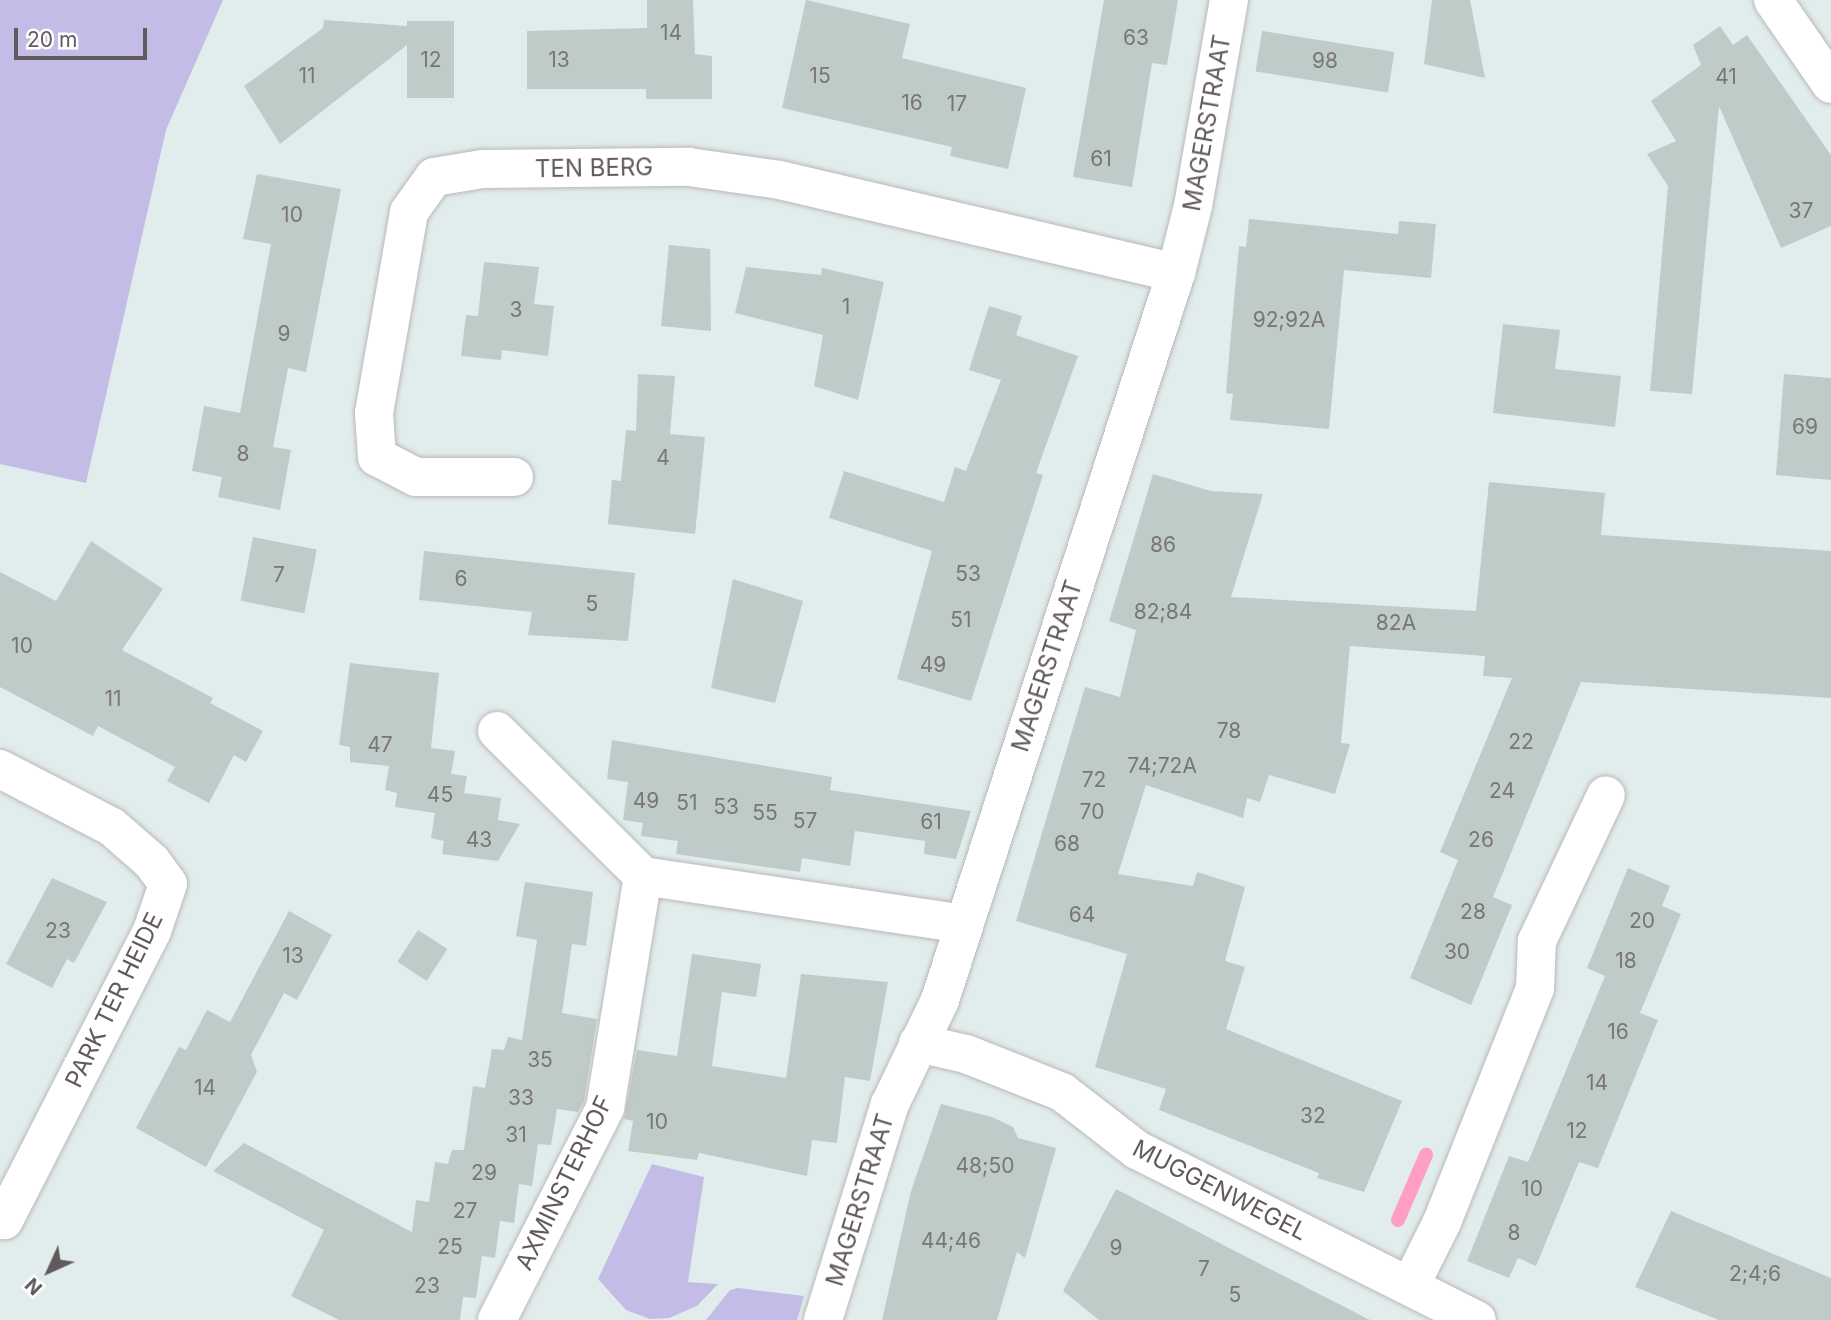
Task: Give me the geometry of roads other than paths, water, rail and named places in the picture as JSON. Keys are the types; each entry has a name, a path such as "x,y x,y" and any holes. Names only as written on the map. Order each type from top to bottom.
{"street":[{"name":"MAGERSTRAAT","path":"823,1320 890,1104 940,999 1177,273 1193,206 1230,0"},
{"path":"1773,0 1831,84"},
{"name":"TEN BERG","path":"514,477 416,477 377,457 374,413 409,212 433,177 482,169 688,167 780,180 1177,273"},
{"path":"497,731 643,876 964,924"},
{"name":"PARK TER HEIDE","path":"0,769 113,827 152,862 168,884 152,931 4,1220 0,1219"},
{"path":"1410,1286 1442,1223 1535,988 1537,941 1606,794"},
{"name":"AXMINSTERHOF","path":"498,1320 606,1108 643,876"},
{"name":"MUGGENWEGEL","path":"918,1043 966,1054 1062,1093 1137,1150 1477,1320"}],"waterway":[{"path":"1398,1220 1426,1155"}]}
